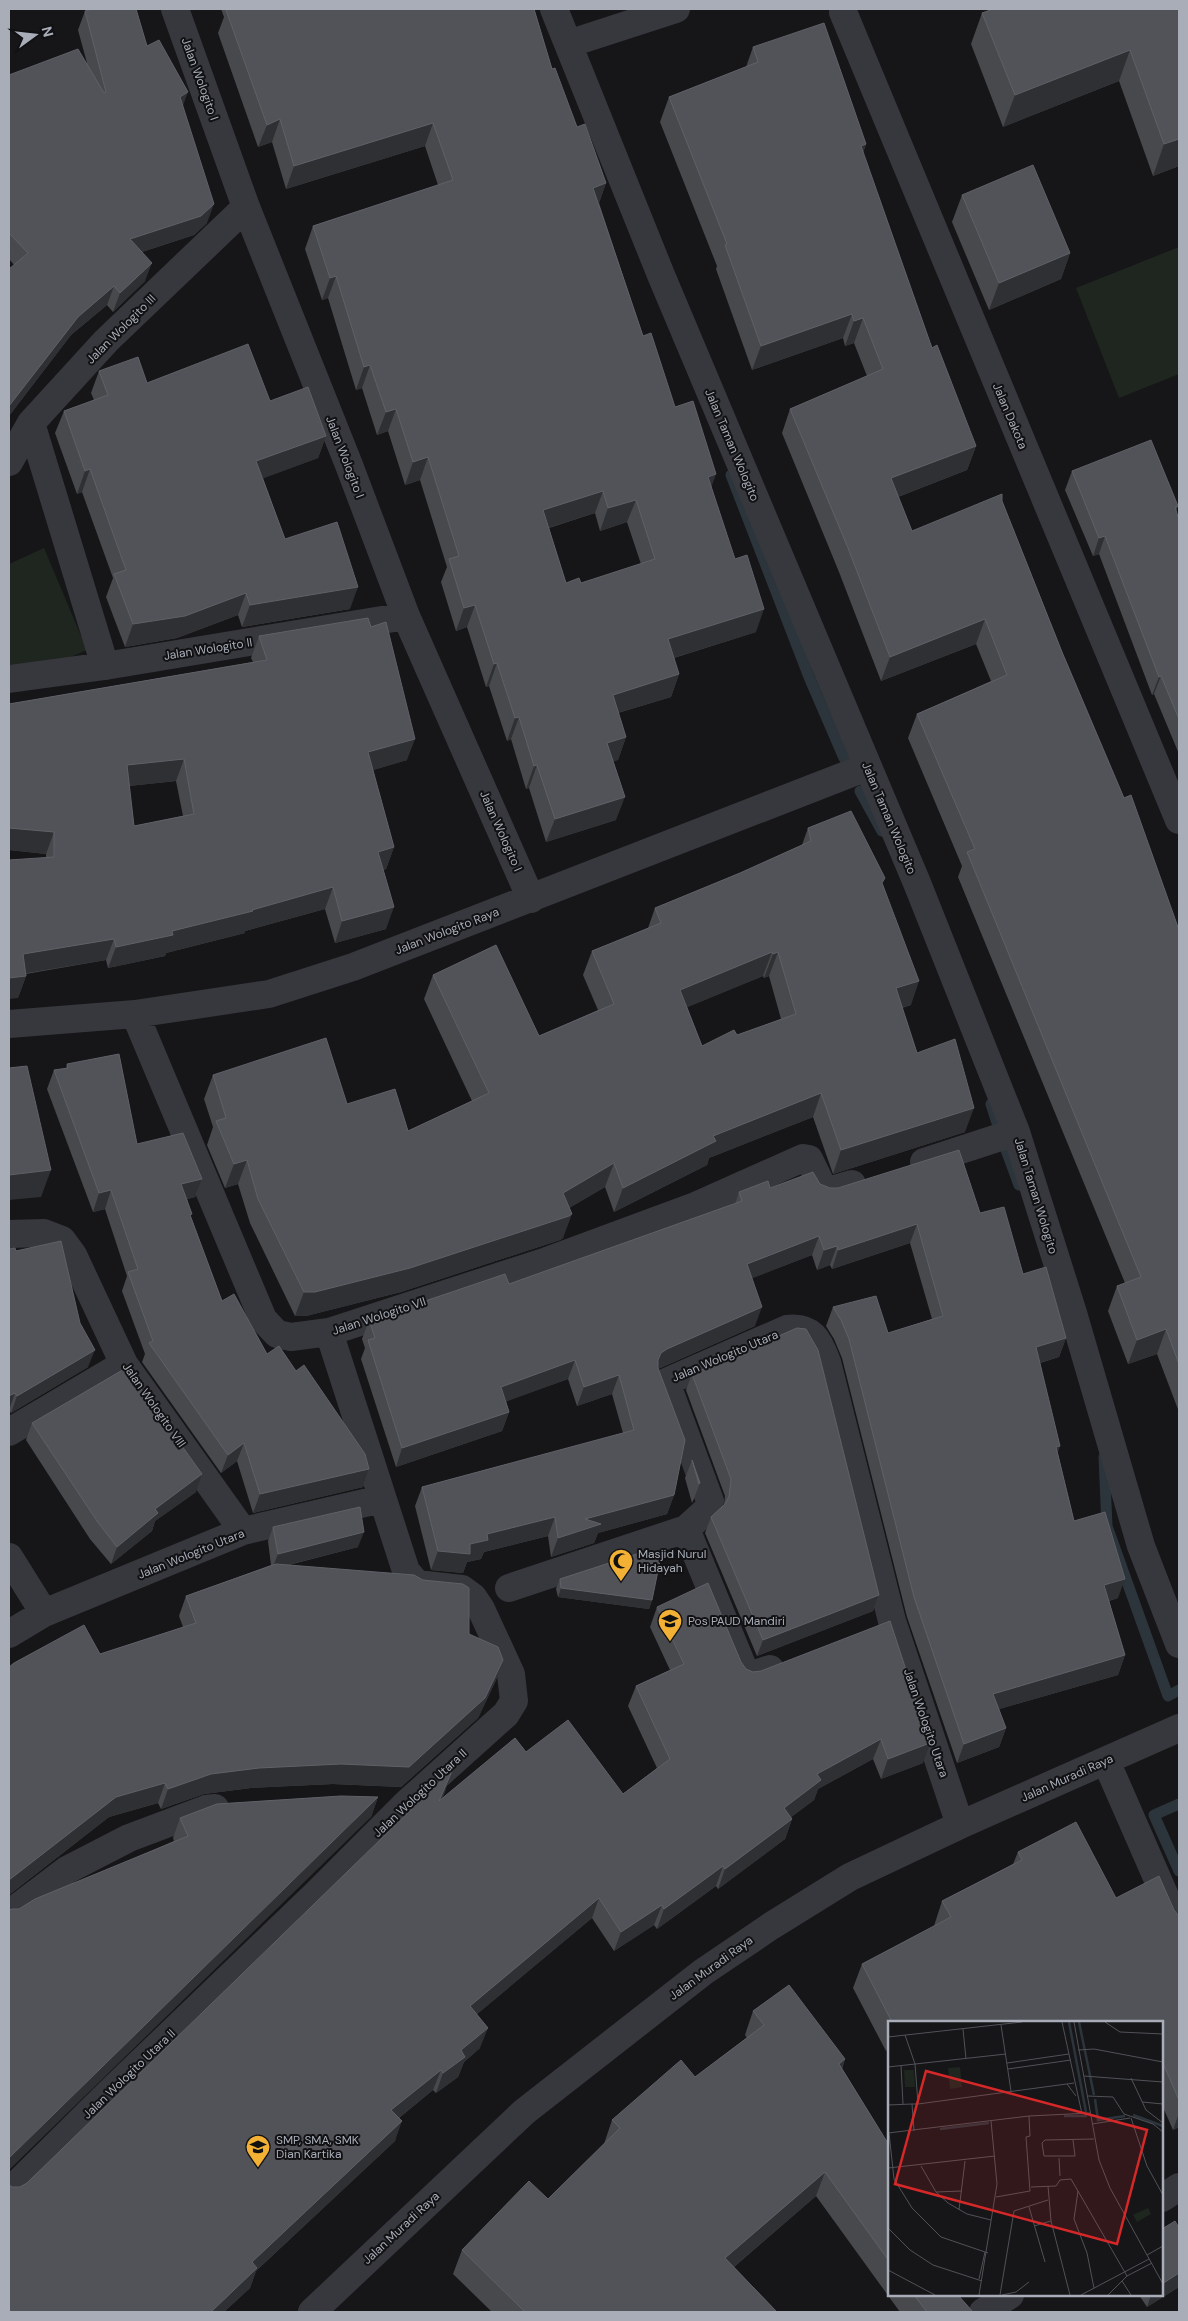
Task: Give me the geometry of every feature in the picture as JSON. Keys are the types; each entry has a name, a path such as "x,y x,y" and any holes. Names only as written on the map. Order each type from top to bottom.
{"street":[{"name":"Jalan Wologito I","path":"175,9 246,207 349,465 406,616 530,899"},
{"name":"Jalan Taman Wologito","path":"554,9 661,275 917,883 1016,1132 1073,1313 1141,1546 1178,1637"},
{"path":"568,44 676,9"},
{"name":"Jalan Dakota","path":"846,10 1179,820"},
{"name":"Jalan Wologito III","path":"9,462 31,423 106,341 246,207"},
{"path":"31,423 105,666"},
{"name":"Jalan Wologito II","path":"9,679 105,666 406,616"},
{"name":"Jalan Wologito Raya","path":"9,1024 135,1014 269,994 353,967 867,768"},
{"name":"Jalan Wologito VII","path":"135,1014 263,1319 277,1334 291,1337 329,1332 556,1257 693,1207 808,1158 825,1192 875,1177"},
{"path":"904,1168 1016,1132"},
{"name":"Jalan Wologito VIII","path":"9,1234 44,1233 62,1240 73,1255 124,1364 243,1532"},
{"name":"Jalan Wologito Utara","path":"686,1529 708,1509 710,1501 666,1382 787,1329 801,1327 812,1334 822,1348 827,1362 882,1625 960,1825"},
{"name":"Jalan Wologito Utara II","path":"9,2192 407,1803 506,1714 514,1701 514,1689 507,1666 481,1609 473,1597 462,1589 417,1584 406,1571 382,1500 348,1385 329,1332"},
{"path":"9,1432 124,1364"},
{"name":"Jalan Wologito Utara","path":"9,1634 44,1614 243,1532 382,1500"},
{"path":"509,1588 686,1529 748,1676 790,1661"},
{"path":"9,1557 44,1614"},
{"name":"Jalan Muradi Raya","path":"312,2312 524,2112 703,1972 771,1926 850,1877 960,1825 1179,1728"},
{"path":"1106,1761 1179,1928"},
{"path":"370,1802 407,1803"},
{"path":"9,1914 67,1870 129,1838 206,1810 243,1805"},
{"path":"1163,2197 1179,2187"},
{"path":"983,2312 1008,2296"}],"shaded area":[{"path":"1179,247 1179,374 1119,398 1076,288"},
{"path":"44,548 87,650 17,680 9,662 9,564"}],"building":[{"path":"93,9 136,9 147,46 159,40 188,92 180,97 214,204 201,216 130,239 152,263 120,293 114,286 78,317 9,406 9,269 28,253 9,233 9,75 78,49 104,93 106,92 85,11"},
{"path":"534,9 552,69 555,68 577,127 585,124 606,183 593,188 643,336 651,333 675,407 693,401 716,474 708,477 735,559 747,555 764,609 668,639 679,674 613,695 626,737 607,743 625,797 555,819 537,765 534,766 519,717 515,718 497,663 494,664 475,605 464,608 449,559 459,556 428,457 413,462 396,409 386,412 370,365 364,367 336,276 330,278 313,226 453,180 433,123 294,166 280,119 267,125 226,10","holes":["603,491 608,508 636,500 655,559 581,583 579,578 566,583 543,510"]},
{"path":"993,9 1179,9 1179,139 1164,144 1130,50 1015,95 982,13"},
{"path":"824,23 866,144 861,146 932,348 937,345 976,446 891,478 912,531 1002,494 1002,501 1062,652 1124,798 1131,795 1179,930 1179,1364 1166,1329 1137,1340 1117,1286 1141,1277 967,852 975,849 917,714 1007,675 985,619 890,657 848,548 790,409 883,369 863,318 854,321 852,314 761,346 725,245 727,244 669,97 758,62 753,47"},
{"path":"1033,165 1070,253 999,283 962,195"},
{"path":"248,344 270,401 308,387 326,436 256,461 285,539 337,522 358,587 250,605 246,593 185,616 133,624 114,574 126,570 90,469 85,471 64,411 108,395 99,371 138,357 147,383"},
{"path":"1151,440 1178,506 1175,507 1179,520 1179,719 1161,676 1159,677 1105,536 1099,538 1072,471"},
{"path":"368,618 371,627 386,622 415,739 368,752 394,847 378,852 394,907 342,921 333,887 253,911 172,931 173,935 116,947 114,939 23,954 26,976 9,978 9,860 54,857 54,832 9,828 9,704 267,660 259,636","holes":["184,759 194,814 134,826 127,765"]},
{"path":"851,811 885,878 882,883 919,981 896,988 917,1053 955,1039 974,1108 841,1150 821,1093 713,1136 716,1141 623,1188 614,1163 563,1193 572,1214 569,1216 410,1268 315,1292 304,1292 258,1199 247,1160 234,1164 216,1121 226,1118 213,1075 326,1038 347,1104 395,1089 408,1131 489,1093 433,975 496,945 539,1036 614,1004 592,951 661,923 655,908 811,841 808,828","holes":["772,952 773,954 778,952 796,1014 737,1035 734,1030 702,1046 680,990"]},
{"path":"119,1054 137,1144 183,1133 202,1179 181,1184 192,1214 190,1215 222,1301 234,1294 267,1354 279,1346 296,1371 304,1365 365,1454 369,1469 260,1494 244,1443 228,1455 149,1343 153,1341 128,1272 138,1269 111,1190 99,1193 54,1070 68,1068 67,1064"},
{"path":"27,1066 51,1170 9,1175 9,1068"},
{"path":"959,1150 980,1213 1004,1207 1023,1274 1046,1267 1066,1338 1036,1347 1060,1446 1056,1447 1074,1521 1105,1512 1125,1579 1104,1585 1125,1655 993,1694 1006,1728 964,1744 914,1597 849,1339 833,1307 876,1296 888,1333 943,1316 917,1224 838,1250 837,1246 824,1250 819,1236 747,1264 762,1307 661,1353 658,1360 658,1368 685,1440 674,1495 585,1519 601,1524 558,1538 555,1517 487,1534 488,1540 470,1544 470,1554 438,1551 422,1487 634,1430 619,1375 584,1387 575,1360 501,1387 509,1412 402,1448 368,1340 375,1338 369,1320 505,1274 509,1284 742,1201 739,1192 768,1181 770,1188 813,1172 820,1184 830,1188 838,1188"},
{"path":"61,1241 80,1323 95,1350 17,1396 15,1393 9,1396 9,1249 15,1248 16,1251"},
{"path":"797,1328 806,1329 818,1350 879,1595 763,1640 711,1517 725,1504 729,1497 731,1479 692,1374"},
{"path":"126,1368 202,1474 155,1509 158,1513 117,1547 97,1521 32,1423"},
{"path":"360,1507 364,1532 278,1554 273,1527"},
{"name":"Masjid Nurul Hidayah","path":"646,1551 661,1556 652,1600 561,1588 560,1579"},
{"path":"276,1564 414,1575 423,1580 463,1584 469,1588 469,1634 498,1647 503,1660 485,1698 409,1767 341,1764 259,1768 211,1774 168,1789 165,1783 116,1797 9,1880 9,1667 84,1625 100,1654 196,1623 186,1596"},
{"path":"708,1583 741,1662 746,1669 753,1672 761,1671 890,1621 930,1743 888,1759 881,1739 817,1774 821,1780 784,1808 792,1819 725,1869 723,1866 664,1909 662,1905 621,1932 599,1898 470,2006 488,2028 461,2050 465,2057 443,2073 441,2070 391,2110 402,2121 252,2262 257,2268 211,2312 9,2312 9,2185 20,2187 27,2183 453,1769 439,1801 515,1738 526,1752 568,1720 623,1794 670,1759 636,1686 684,1664 657,1607"},
{"path":"341,1796 378,1797 9,2158 9,1910 19,1909 35,1899 188,1836 180,1818 217,1804"},
{"path":"1076,1822 1116,1898 1159,1876 1174,1910 1179,1916 1179,2100 1163,2063 1163,2021 891,2021 862,1964 951,1917 942,1901 1022,1860 1018,1852"},
{"path":"789,1985 845,2059 839,2064 888,2143 888,2260 825,2172 725,2258 777,2312 525,2312 462,2250 529,2181 548,2199 620,2128 612,2120 681,2060 695,2077 764,2025 753,2011"},
{"path":"1175,2221 1179,2228 1179,2273 1163,2283 1163,2228"},
{"path":"915,2296 959,2296 973,2312 927,2312"}],"waterway":[{"path":"731,475 809,677 844,758"},
{"path":"860,791 882,831"},
{"path":"991,1104 998,1126"},
{"path":"1005,1147 1019,1185"},
{"path":"1104,1457 1107,1526 1168,1696 1179,1690"},
{"path":"1179,1804 1154,1815 1179,1871"}],"place":[{"name":"Masjid Nurul Hidayah","path":"621,1582"},
{"name":"Pos PAUD Mandiri","path":"670,1642"},
{"name":"SMP, SMA, SMK Dian Kartika","path":"258,2168"}]}
